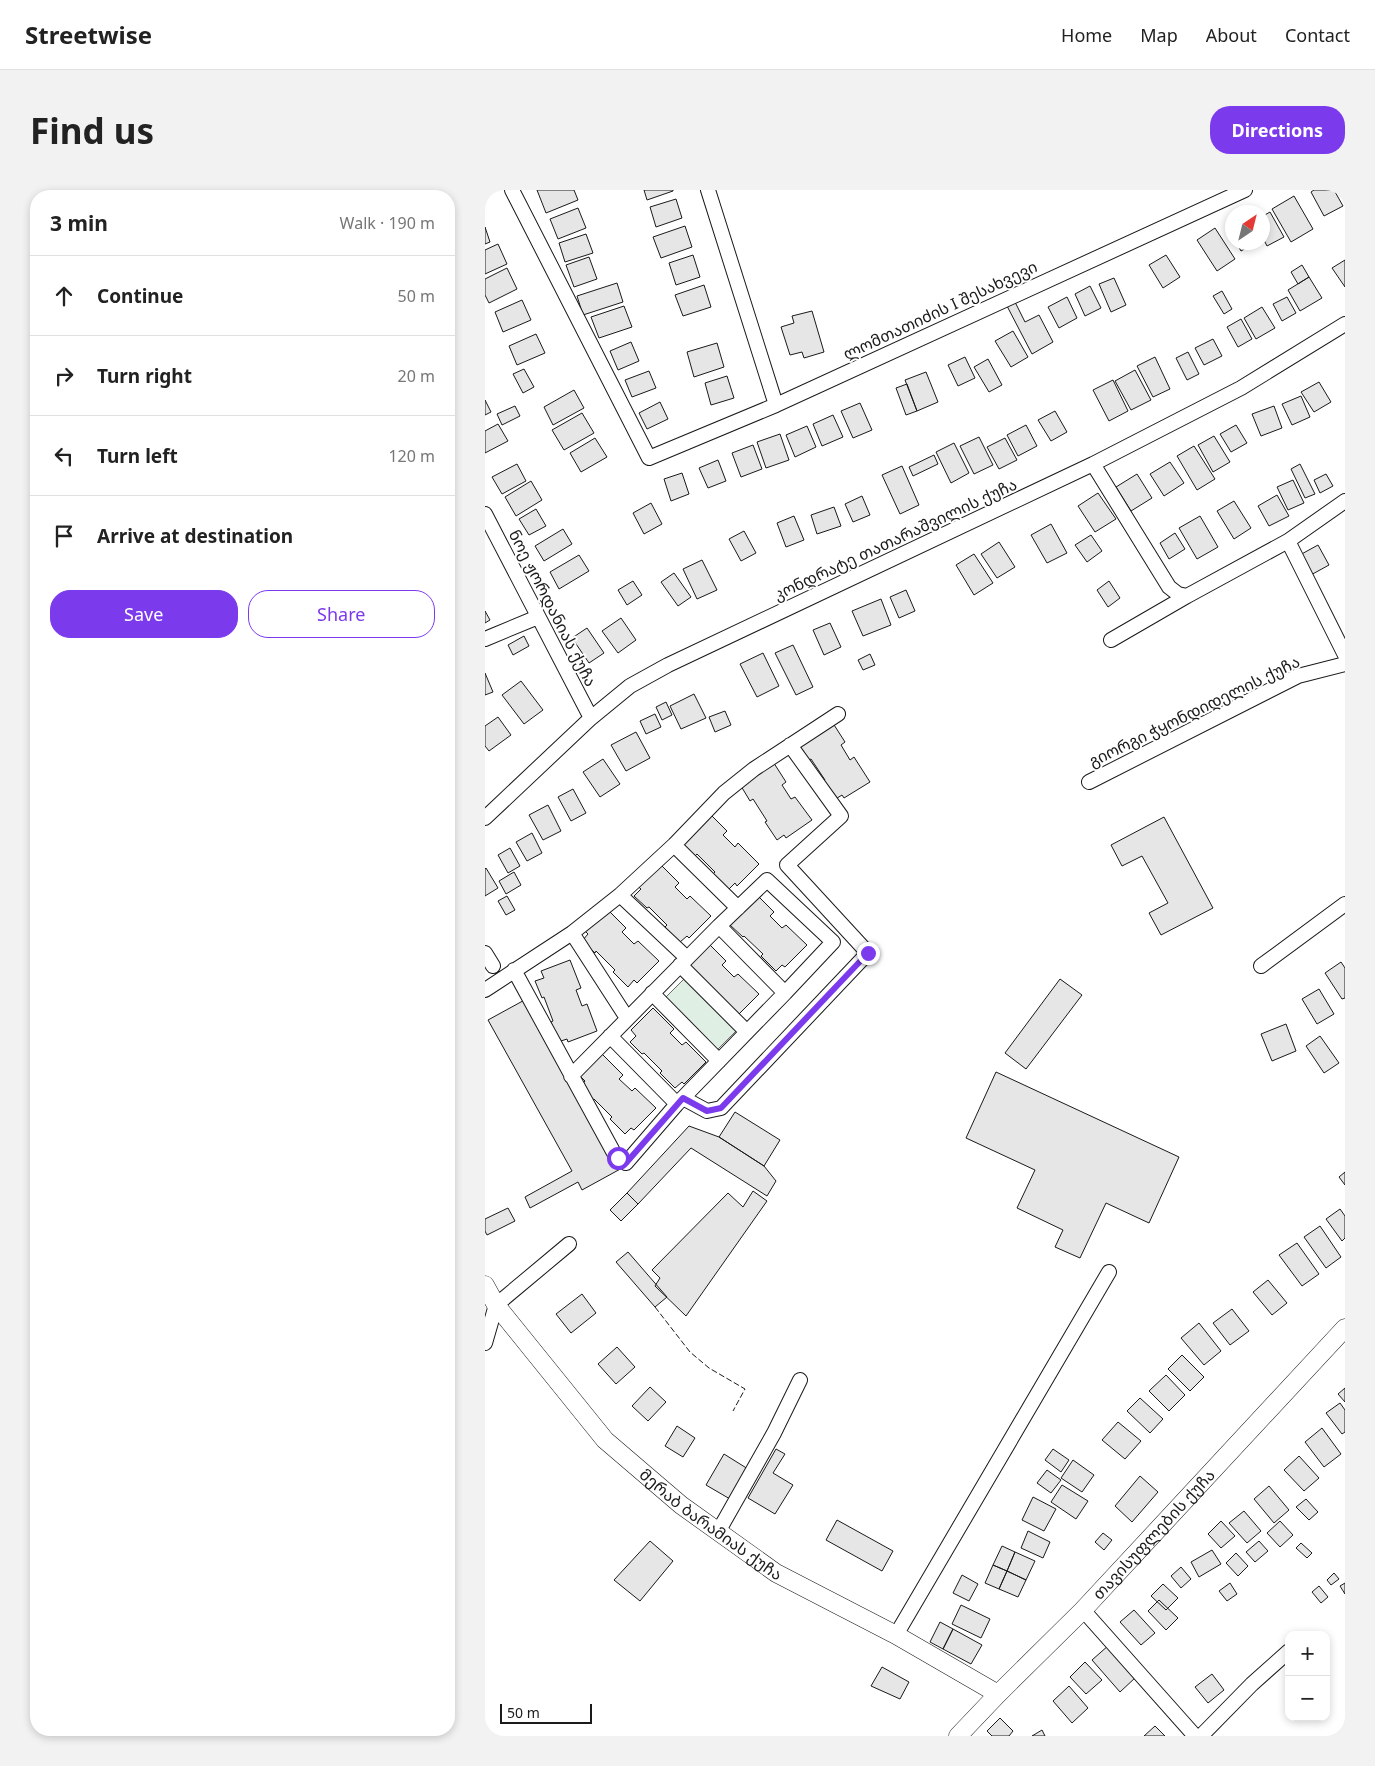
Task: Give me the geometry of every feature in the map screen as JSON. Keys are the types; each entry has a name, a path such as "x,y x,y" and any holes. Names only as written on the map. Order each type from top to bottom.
{"main road":[{"name":"მერაბ ბარამიას ქუჩა","path":"485,1285 496,1305 605,1440 681,1505 776,1573 896,1635 998,1694"},
{"name":"თავისუფლების ქუჩა","path":"959,1736 998,1694 1083,1610 1345,1328"}],"street":[{"name":"ლომთათიძის I შესახვევი","path":"513,190 649,458 776,405 1245,190"},
{"path":"708,190 776,405"},
{"name":"კონდრატე თათარაშვილის ქუჩა","path":"485,818 591,718 629,686 668,665 1093,464 1241,388 1345,324"},
{"path":"1093,464 1169,588 1178,594 1187,596"},
{"path":"1111,640 1288,541 1345,501"},
{"name":"ნოე ჟორდანიას ქუჩა","path":"485,514 591,718"},
{"path":"1288,541 1345,655"},
{"path":"485,639 538,617"},
{"name":"გიორგი ჭყონდიდელის ქუჩა","path":"1089,782 1298,676 1345,664"},
{"path":"485,990 572,933 621,895 675,844 724,793 754,769 838,714"},
{"path":"610,1036 680,1101 707,1111 721,1108 868,953 787,865 841,816 790,745"},
{"path":"675,844 738,908"},
{"path":"514,970 571,1076 614,1153 626,1163 680,1101 833,942 767,880 571,1076"},
{"path":"621,895 747,1032"},
{"path":"1261,966 1345,904"},
{"path":"719,926 785,993"},
{"path":"572,933 627,1018"},
{"path":"485,953 493,966"},
{"path":"652,994 719,1061"},
{"path":"485,1343 496,1305 569,1244"},
{"path":"896,1635 1109,1272"},
{"path":"718,1532 774,1433 800,1380"},
{"path":"1083,1610 1195,1736"},
{"path":"1201,1736 1252,1684 1285,1655"}],"green space":[{"path":"687,976 739,1028 717,1050 665,998"}],"building":[{"path":"537,190 574,190 578,200 546,213"},
{"path":"644,190 673,190 673,191 647,200"},
{"path":"1314,190 1334,190 1343,206 1324,216 1311,192"},
{"path":"1294,196 1313,229 1291,242 1272,209"},
{"path":"676,199 682,218 656,227 650,207"},
{"path":"578,208 586,228 558,239 550,219"},
{"path":"1270,212 1284,237 1270,244"},
{"path":"685,226 692,247 661,258 653,237"},
{"path":"485,227 490,242 485,244"},
{"path":"1215,228 1225,244 1225,250 1229,250 1235,259 1217,271 1197,240"},
{"path":"586,234 593,253 565,262 559,243"},
{"path":"498,244 507,264 485,274 485,250"},
{"path":"693,255 700,277 676,285 669,263"},
{"path":"1166,255 1180,277 1163,288 1149,265"},
{"path":"589,257 597,279 574,287 566,265"},
{"path":"1345,260 1345,287 1332,268"},
{"path":"1302,265 1309,277 1298,284 1291,272"},
{"path":"507,268 517,289 489,303 485,295 485,279"},
{"path":"1309,277 1322,298 1300,311 1288,290"},
{"path":"1114,278 1126,305 1111,312 1099,284"},
{"path":"617,283 623,302 583,315 577,296"},
{"path":"704,285 711,307 683,316 675,295"},
{"path":"1090,286 1101,308 1085,316 1075,294"},
{"path":"1222,291 1232,309 1224,314 1213,296"},
{"path":"1067,297 1077,318 1059,328 1048,307"},
{"path":"1287,297 1296,313 1282,321 1273,304"},
{"path":"522,300 531,320 503,332 495,312"},
{"path":"1015,302 1025,322 1039,315 1053,342 1032,354 1007,306"},
{"path":"624,306 632,327 599,338 591,317"},
{"path":"1262,307 1275,328 1256,339 1244,318"},
{"path":"812,311 824,352 804,358 802,352 790,355 781,327 794,323 792,316"},
{"path":"1241,319 1252,339 1238,347 1227,327"},
{"path":"1013,331 1028,357 1011,367 995,341"},
{"path":"536,334 545,353 517,365 509,346"},
{"path":"1213,339 1222,356 1204,365 1195,348"},
{"path":"631,342 639,361 618,370 610,351"},
{"path":"717,343 724,367 694,377 687,352"},
{"path":"1188,352 1199,374 1187,380 1176,358"},
{"path":"965,357 975,378 958,386 948,365"},
{"path":"1155,357 1170,389 1153,397 1137,366"},
{"path":"988,359 1002,385 989,392 974,367"},
{"path":"524,369 534,387 523,393 513,374"},
{"path":"1135,370 1151,400 1131,410 1115,381"},
{"path":"649,371 656,388 632,397 625,380"},
{"path":"926,372 938,402 917,411 905,380"},
{"path":"727,376 734,398 711,405 705,383"},
{"path":"1113,380 1128,411 1109,421 1093,390"},
{"path":"1319,382 1331,402 1314,412 1301,392"},
{"path":"907,384 917,411 906,415 896,388"},
{"path":"574,390 584,408 553,425 544,407"},
{"path":"1301,396 1310,417 1292,425 1282,404"},
{"path":"485,400 491,412 485,415"},
{"path":"660,402 668,419 647,429 639,413"},
{"path":"860,403 872,430 853,438 841,411"},
{"path":"515,406 520,416 502,425 497,414"},
{"path":"1274,406 1282,428 1261,436 1252,414"},
{"path":"1055,411 1067,432 1051,441 1038,420"},
{"path":"582,413 594,433 564,450 552,430"},
{"path":"833,415 843,437 822,446 813,424"},
{"path":"498,424 508,441 485,453 485,431"},
{"path":"1026,425 1037,446 1018,456 1007,435"},
{"path":"1236,425 1247,443 1231,452 1220,434"},
{"path":"807,426 816,447 795,457 786,435"},
{"path":"780,434 789,460 766,468 757,442"},
{"path":"1214,436 1230,462 1213,472 1198,445"},
{"path":"979,437 993,465 974,474 960,446"},
{"path":"595,438 607,457 581,472 570,453"},
{"path":"1005,438 1017,460 999,469 987,447"},
{"path":"954,443 969,473 951,483 936,452"},
{"path":"753,445 762,469 741,477 732,453"},
{"path":"1194,446 1215,479 1197,490 1177,456"},
{"path":"934,455 938,464 913,476 909,467"},
{"path":"718,460 726,481 708,488 699,468"},
{"path":"1170,462 1184,483 1164,496 1150,474"},
{"path":"517,464 526,481 502,494 492,477"},
{"path":"1300,464 1315,494 1305,498 1291,469"},
{"path":"902,466 919,505 900,514 882,475"},
{"path":"682,473 689,494 671,501 664,479"},
{"path":"1137,474 1152,498 1131,511 1116,487"},
{"path":"1326,474 1333,486 1320,493 1314,480"},
{"path":"1293,480 1304,503 1288,510 1277,487"},
{"path":"531,481 542,500 516,516 505,497"},
{"path":"1098,493 1116,519 1095,532 1078,506"},
{"path":"1277,495 1289,516 1269,526 1258,506"},
{"path":"862,496 870,515 853,522 845,504"},
{"path":"1234,501 1251,528 1234,539 1217,511"},
{"path":"651,503 662,524 644,534 633,513"},
{"path":"834,507 841,526 817,534 811,515"},
{"path":"536,509 546,526 529,535 519,519"},
{"path":"794,516 804,540 786,547 777,523"},
{"path":"1200,516 1218,547 1197,559 1179,528"},
{"path":"1051,524 1067,553 1047,563 1031,535"},
{"path":"563,529 572,544 544,561 535,546"},
{"path":"744,531 756,553 741,561 729,539"},
{"path":"1175,533 1185,549 1169,559 1160,543"},
{"path":"1091,535 1102,551 1087,562 1075,545"},
{"path":"999,542 1015,567 997,578 981,554"},
{"path":"1318,545 1329,565 1309,576 1298,556"},
{"path":"974,554 993,583 974,595 956,565"},
{"path":"579,555 589,571 559,589 550,572"},
{"path":"702,560 717,590 697,599 683,569"},
{"path":"674,573 691,597 678,606 661,582"},
{"path":"633,581 642,595 627,605 618,590"},
{"path":"1109,581 1120,598 1108,607 1097,590"},
{"path":"906,590 915,611 899,618 890,597"},
{"path":"881,599 891,625 863,636 852,611"},
{"path":"485,611 490,620 485,623"},
{"path":"621,618 636,640 618,653 602,631"},
{"path":"830,623 841,647 824,655 813,630"},
{"path":"587,628 604,653 589,663 572,638"},
{"path":"524,636 529,646 513,655 508,645"},
{"path":"793,645 813,687 796,695 775,653"},
{"path":"763,653 779,686 757,697 740,664"},
{"path":"870,654 875,665 863,670 858,660"},
{"path":"485,673 493,692 485,695"},
{"path":"521,681 543,710 524,724 502,695"},
{"path":"694,694 706,718 681,729 670,706"},
{"path":"666,702 672,715 662,720 656,707"},
{"path":"725,711 731,725 715,732 709,717"},
{"path":"655,714 661,727 646,734 640,721"},
{"path":"498,717 511,735 489,751 485,746 485,726"},
{"path":"829,717 845,742 841,745 850,760 854,757 870,782 844,798 842,795 834,800 823,782 825,780 799,745"},
{"path":"636,732 650,758 626,771 611,745"},
{"path":"770,757 786,782 782,785 791,799 795,797 812,820 786,838 784,835 777,840 753,799 750,801 741,786"},
{"path":"603,759 620,784 600,797 583,772"},
{"path":"573,789 586,813 571,821 558,797"},
{"path":"548,805 561,831 543,840 529,815"},
{"path":"706,810 727,831 723,835 735,847 738,843 759,864 737,886 735,883 728,890 713,874 715,872 697,854 695,856 682,843"},
{"path":"1164,817 1213,908 1161,935 1149,913 1168,903 1142,856 1122,866 1111,845"},
{"path":"532,833 542,853 527,861 516,842"},
{"path":"510,848 520,866 508,873 498,855"},
{"path":"658,862 679,883 675,887 687,899 690,896 711,916 689,938 687,936 680,942 665,927 667,925 649,907 647,908 634,896 641,889 635,884"},
{"path":"485,869 498,888 485,896"},
{"path":"514,872 521,885 506,894 499,881"},
{"path":"753,891 774,912 770,916 782,928 786,925 807,945 785,967 782,965 776,971 761,956 763,954 730,925"},
{"path":"507,896 515,910 506,915 498,901"},
{"path":"605,907 626,928 622,932 634,944 638,941 659,961 637,983 634,980 628,987 613,972 615,970 596,951 595,953 582,941 588,934 583,929"},
{"path":"705,940 726,961 722,965 734,977 738,974 759,994 737,1016 683,962"},
{"path":"570,960 581,988 576,990 582,1006 587,1004 597,1031 568,1042 567,1039 558,1042 544,997 542,998 535,981 544,978 541,971"},
{"path":"1341,962 1345,968 1345,998 1342,999 1325,973"},
{"path":"1060,979 1082,995 1026,1069 1005,1053"},
{"path":"1319,989 1334,1014 1317,1024 1302,999"},
{"path":"530,997 624,1167 582,1190 578,1182 530,1208 525,1197 572,1171 488,1020"},
{"path":"653,1008 674,1029 670,1033 682,1045 686,1042 706,1062 684,1084 682,1082 675,1088 660,1073 662,1071 630,1042 636,1036 631,1030"},
{"path":"1286,1024 1296,1051 1272,1061 1261,1034"},
{"path":"1320,1036 1339,1063 1324,1073 1306,1046"},
{"path":"602,1054 623,1075 619,1079 632,1091 635,1088 656,1108 634,1130 631,1128 625,1134 610,1119 612,1117 594,1099 592,1100 579,1088 585,1081 580,1076"},
{"path":"996,1072 1179,1157 1149,1223 1106,1203 1080,1258 1055,1247 1063,1230 1017,1208 1035,1170 966,1138"},
{"path":"735,1112 780,1140 764,1166 719,1137"},
{"path":"689,1126 719,1137 764,1166 776,1181 767,1196 691,1148 638,1204 627,1193"},
{"path":"1345,1172 1345,1185 1339,1177"},
{"path":"753,1191 767,1201 686,1316 655,1286 660,1278 652,1270 728,1193 743,1207"},
{"path":"627,1193 638,1204 621,1221 610,1210"},
{"path":"508,1208 515,1221 487,1235 485,1219"},
{"path":"1340,1209 1345,1216 1345,1238 1342,1241 1326,1219"},
{"path":"1320,1226 1341,1257 1326,1268 1304,1237"},
{"path":"1297,1243 1319,1274 1302,1286 1279,1255"},
{"path":"628,1252 667,1297 655,1307 616,1262"},
{"path":"1268,1280 1287,1303 1272,1315 1253,1292"},
{"path":"582,1294 596,1313 571,1333 556,1314"},
{"path":"1232,1309 1249,1331 1230,1345 1213,1323"},
{"path":"1199,1323 1221,1351 1204,1365 1181,1338"},
{"path":"617,1347 635,1367 616,1384 598,1364"},
{"path":"1182,1355 1204,1377 1190,1391 1168,1369"},
{"path":"1166,1375 1185,1395 1169,1411 1149,1391"},
{"path":"650,1387 666,1402 648,1421 632,1406"},
{"path":"1345,1388 1345,1402 1338,1394"},
{"path":"1140,1398 1163,1419 1150,1433 1127,1411"},
{"path":"1340,1403 1345,1410 1345,1432 1342,1434 1326,1413"},
{"path":"1118,1422 1141,1441 1125,1459 1102,1440"},
{"path":"677,1426 695,1438 683,1457 665,1446"},
{"path":"1322,1428 1341,1454 1324,1467 1305,1442"},
{"path":"776,1449 785,1454 773,1473 793,1485 775,1514 748,1498"},
{"path":"1053,1449 1069,1460 1061,1472 1045,1460"},
{"path":"724,1454 748,1469 730,1499 706,1485"},
{"path":"1299,1456 1319,1478 1304,1491 1284,1470"},
{"path":"1073,1460 1094,1475 1082,1492 1061,1478"},
{"path":"1047,1470 1061,1480 1051,1493 1037,1483"},
{"path":"1140,1476 1158,1492 1132,1522 1115,1506"},
{"path":"1062,1485 1088,1501 1076,1519 1051,1502"},
{"path":"1269,1486 1289,1510 1274,1523 1254,1499"},
{"path":"1033,1497 1056,1509 1044,1531 1022,1520"},
{"path":"1306,1499 1318,1512 1309,1520 1296,1507"},
{"path":"1244,1511 1261,1531 1247,1543 1229,1523"},
{"path":"837,1520 893,1551 882,1571 826,1540"},
{"path":"1221,1521 1235,1536 1221,1548 1208,1534"},
{"path":"1280,1521 1293,1535 1280,1547 1267,1533"},
{"path":"1028,1531 1050,1542 1043,1558 1021,1548"},
{"path":"1103,1533 1112,1540 1104,1550 1095,1542"},
{"path":"650,1541 673,1561 640,1601 614,1580"},
{"path":"1259,1541 1268,1551 1255,1562 1246,1552"},
{"path":"1301,1543 1312,1553 1307,1558 1296,1548"},
{"path":"1002,1546 1015,1552 1007,1571 993,1565"},
{"path":"1212,1550 1221,1564 1199,1577 1191,1562"},
{"path":"1015,1552 1035,1561 1026,1580 1007,1571"},
{"path":"1236,1553 1248,1566 1238,1576 1226,1563"},
{"path":"993,1565 1007,1571 999,1589 985,1583"},
{"path":"1181,1567 1191,1579 1181,1588 1171,1576"},
{"path":"1007,1571 1026,1580 1018,1597 999,1589"},
{"path":"1334,1573 1339,1579 1331,1585 1327,1580"},
{"path":"962,1575 978,1584 969,1601 953,1593"},
{"path":"1230,1583 1237,1594 1227,1601 1219,1591"},
{"path":"1345,1583 1345,1594 1340,1586"},
{"path":"1163,1584 1178,1598 1166,1610 1151,1596"},
{"path":"1319,1586 1328,1597 1321,1603 1312,1592"},
{"path":"1159,1600 1178,1618 1166,1630 1148,1611"},
{"path":"961,1605 990,1619 981,1638 952,1624"},
{"path":"1134,1610 1155,1633 1141,1645 1120,1622"},
{"path":"940,1622 953,1629 943,1649 930,1642"},
{"path":"953,1629 982,1645 971,1664 943,1649"},
{"path":"1109,1645 1136,1677 1120,1692 1092,1660"},
{"path":"1085,1662 1102,1680 1086,1694 1070,1677"},
{"path":"882,1667 909,1682 900,1699 871,1686"},
{"path":"1212,1674 1224,1690 1208,1703 1195,1687"},
{"path":"1069,1686 1088,1708 1072,1723 1053,1701"},
{"path":"1000,1718 1013,1731 1009,1736 992,1736 987,1731"},
{"path":"1155,1726 1165,1736 1144,1736"},
{"path":"1042,1730 1045,1736 1032,1736"}],"fence":[{"path":"655,1307 690,1352 709,1368 745,1389 733,1411"}],"route":[{"path":"618,1158 626,1163 683,1098 707,1111 721,1108 868,953"}]}
